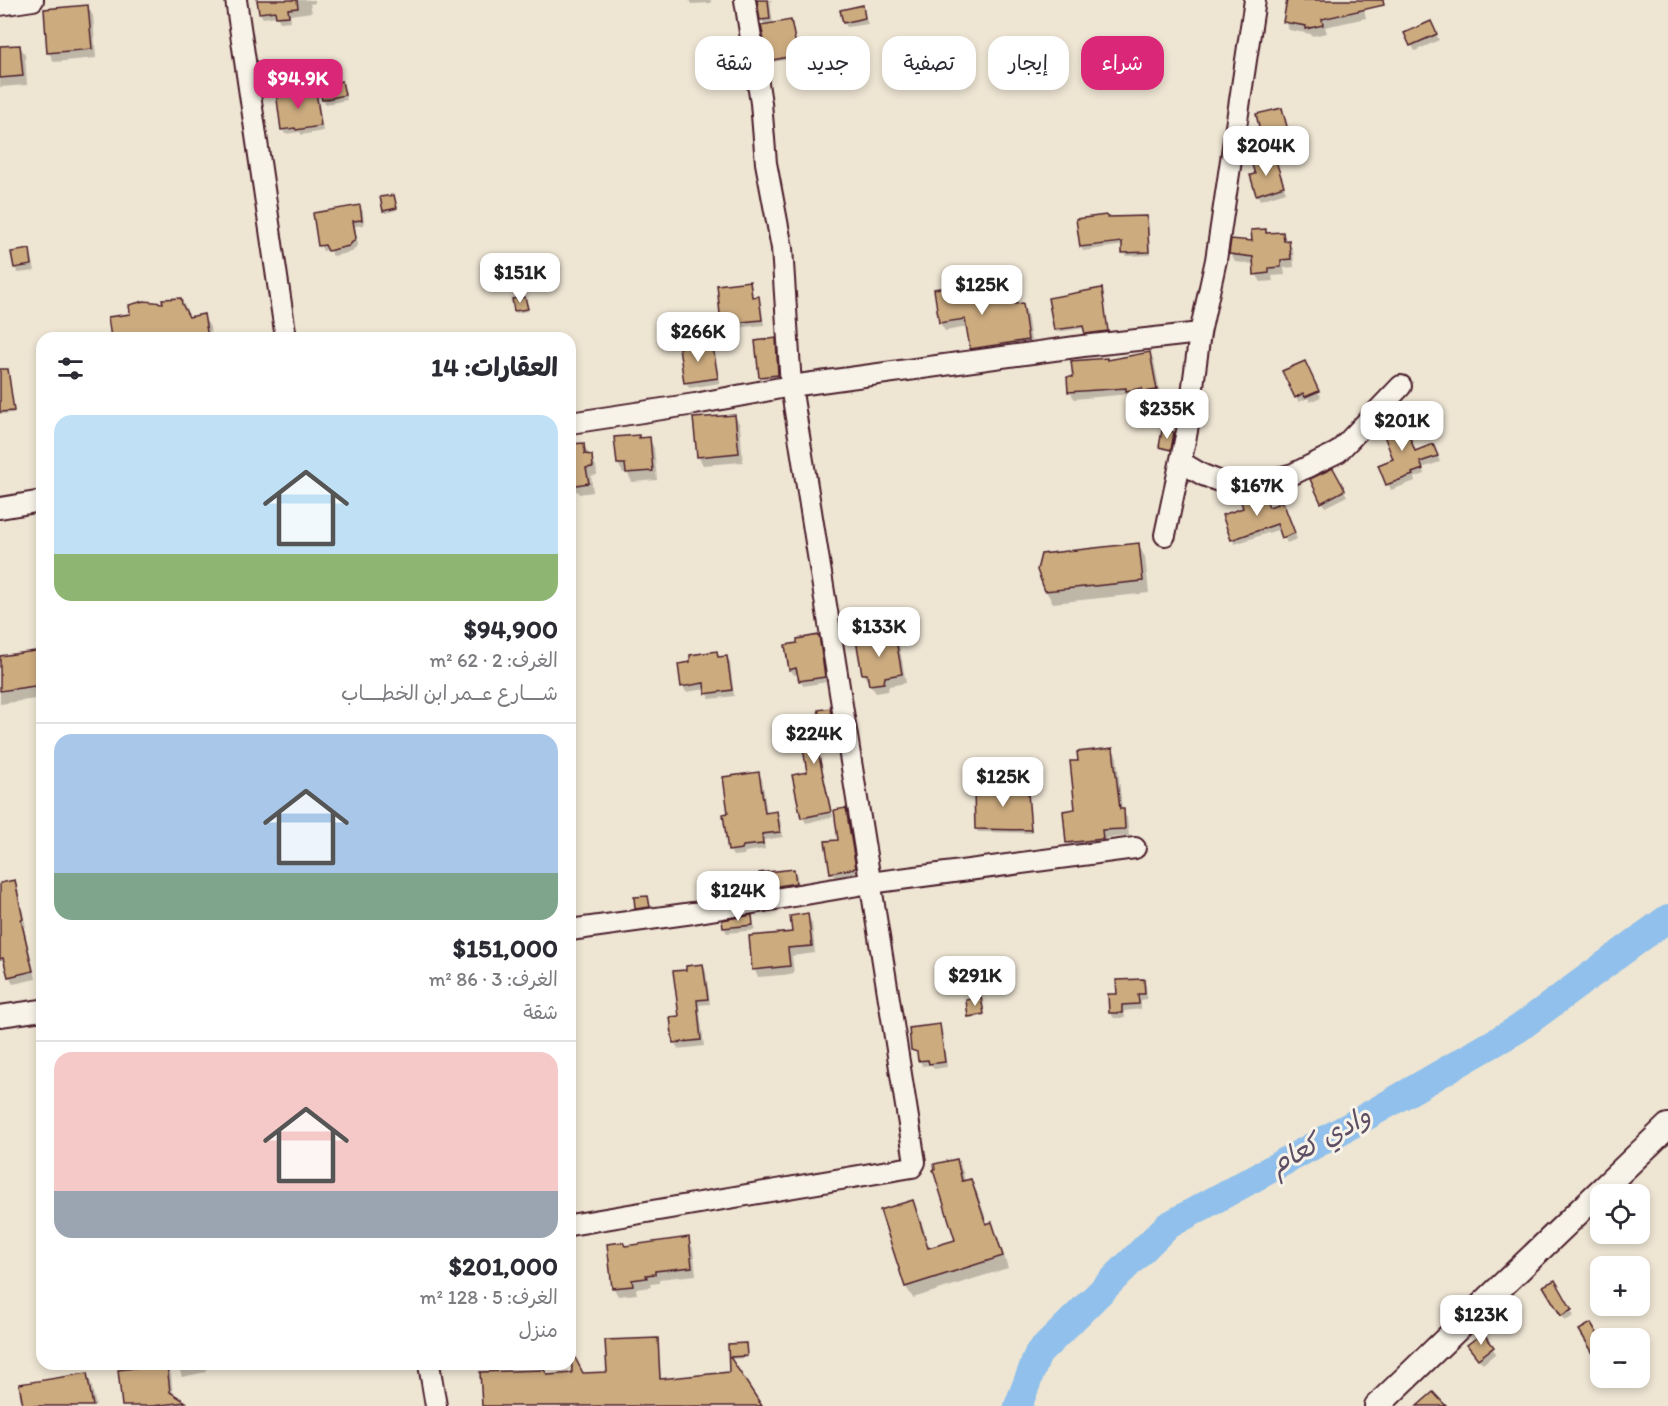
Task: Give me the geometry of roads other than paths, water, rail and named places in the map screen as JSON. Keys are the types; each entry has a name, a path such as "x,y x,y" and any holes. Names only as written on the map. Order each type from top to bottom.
{"street":[{"path":"0,5 33,0"},
{"path":"236,0 285,332"},
{"path":"576,1224 915,1165 791,386 782,248 766,163 761,103 745,0"},
{"path":"1165,535 1189,420 1200,333 1216,260 1255,0"},
{"path":"576,422 791,386 1083,346 1200,333"},
{"path":"1180,462 1203,476 1229,485 1260,483 1293,474 1338,452 1401,386"},
{"path":"0,508 36,502"},
{"path":"576,929 693,914 870,883 1135,849"},
{"path":"0,1016 36,1011"},
{"path":"1377,1406 1668,1126"},
{"path":"431,1370 436,1406"}],"waterway":[{"name":"وادي كعام","path":"1018,1406 1038,1354 1167,1226 1355,1123 1518,1029 1668,918"}]}
